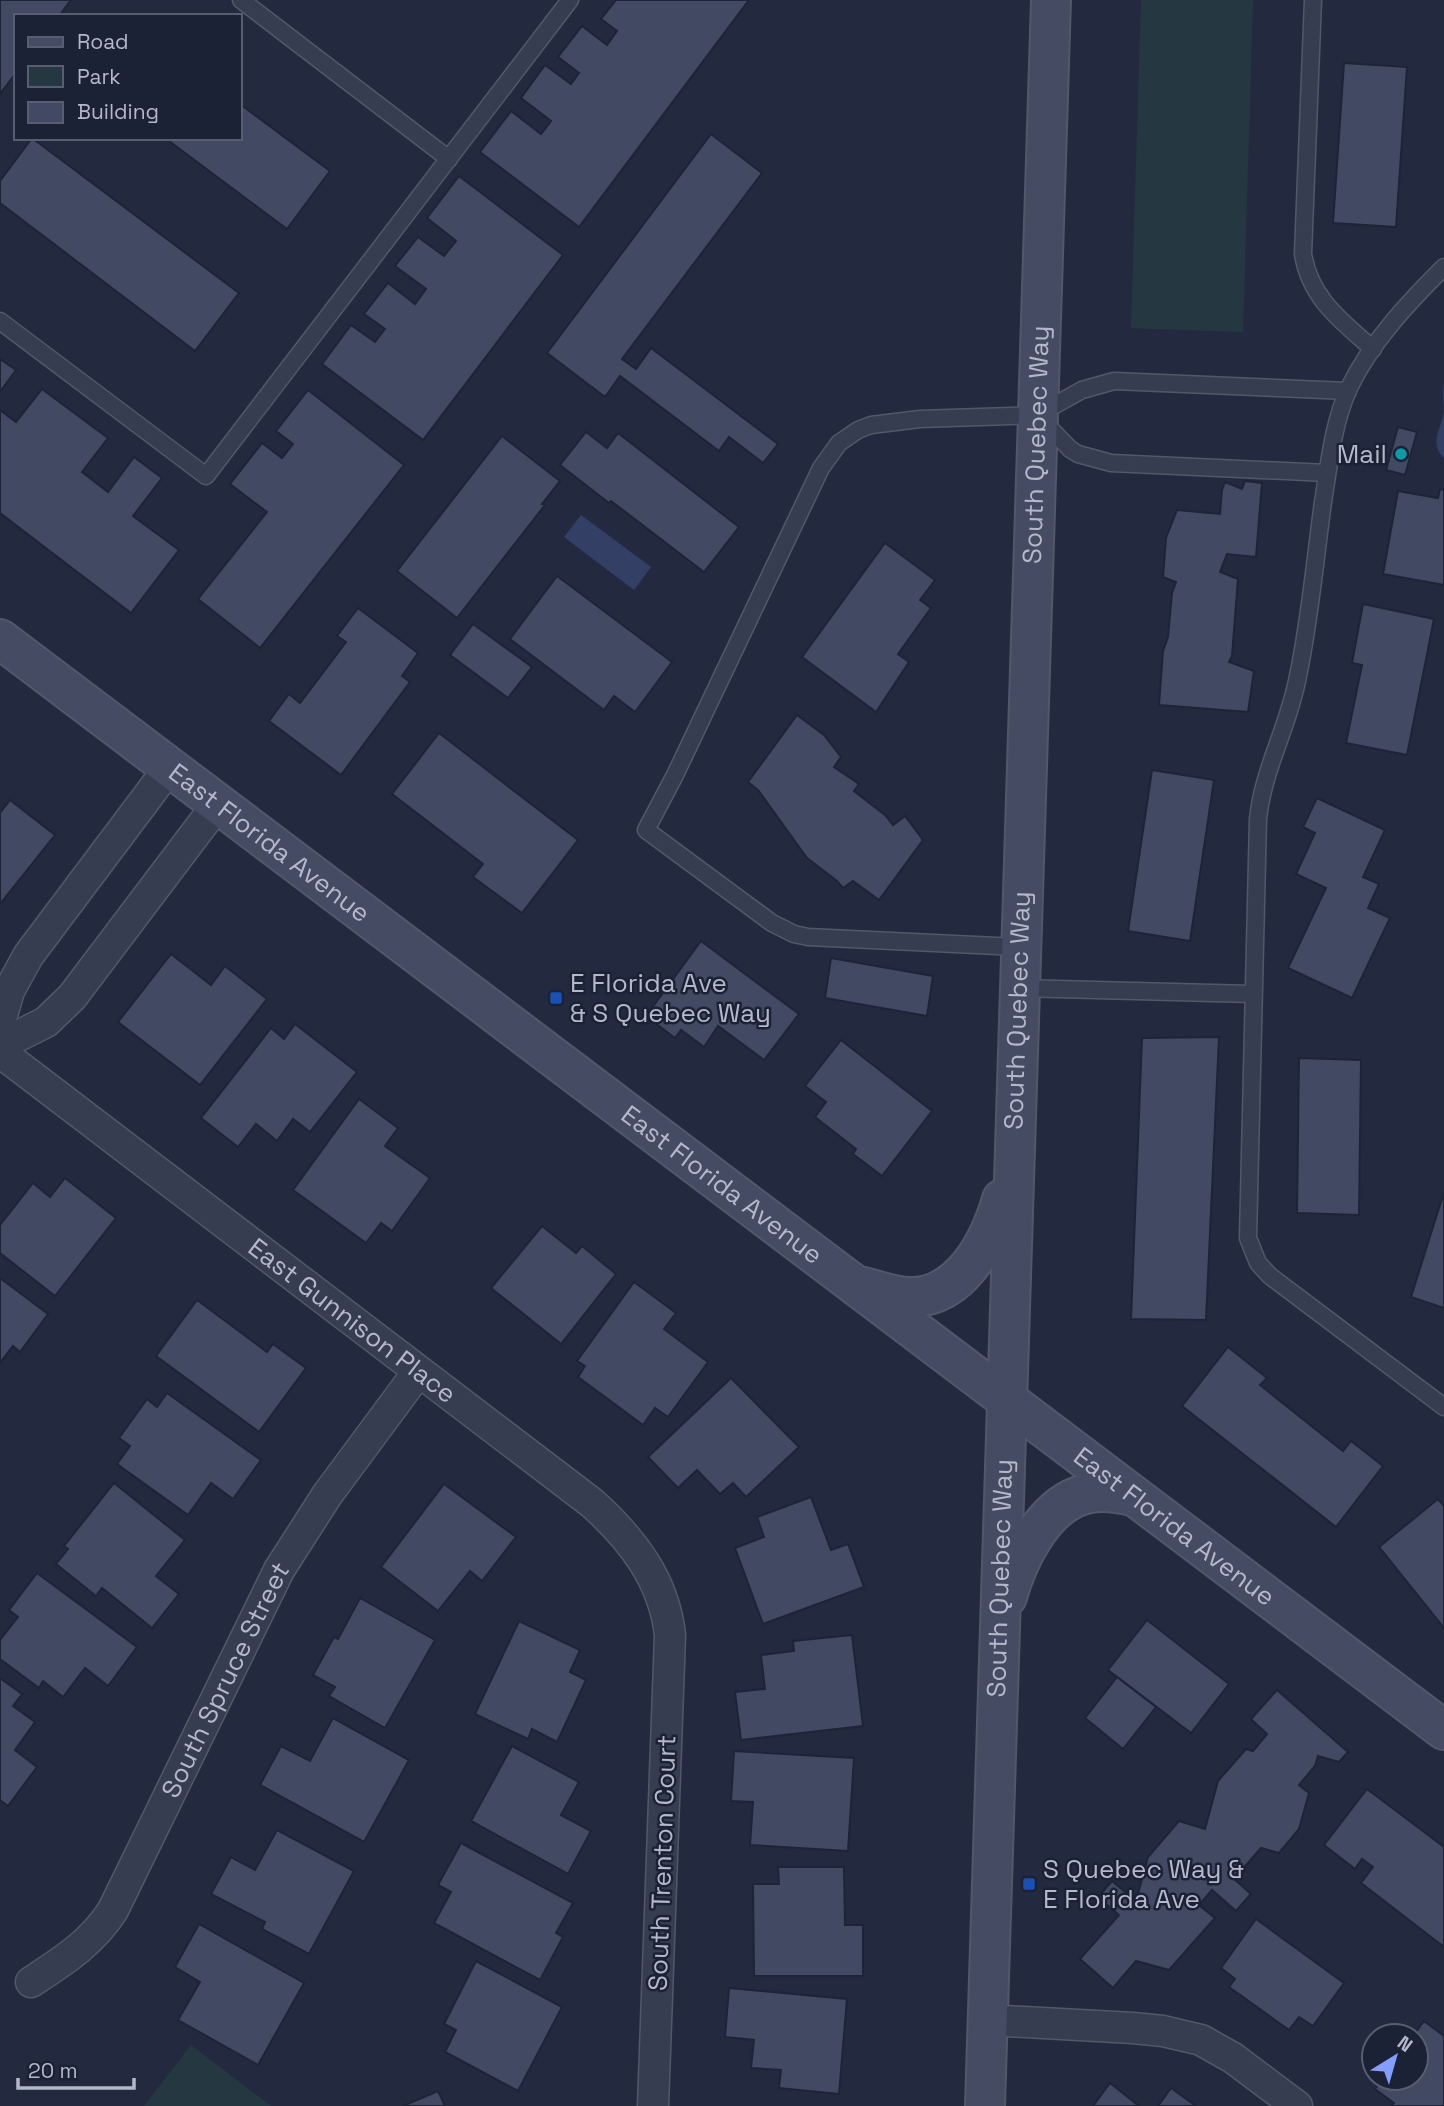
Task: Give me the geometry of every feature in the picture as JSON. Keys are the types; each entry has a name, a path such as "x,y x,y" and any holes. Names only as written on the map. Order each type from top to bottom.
{"street":[{"name":"South Quebec Way","path":"985,2106 1011,1170 1051,0"},
{"name":"East Florida Avenue","path":"0,639 1444,1730"},
{"path":"0,1022 9,991 28,956 169,768"},
{"path":"0,1045 46,1022 72,997 217,804"},
{"name":"East Gunnison Place","path":"0,1052 610,1519 643,1559 660,1594 668,1619"},
{"path":"856,1284 911,1297 931,1295 944,1289 970,1266 982,1248 1001,1204 1011,1170"},
{"name":"South Spruce Street","path":"31,1982 91,1939 113,1910 279,1570 327,1494 418,1372"},
{"path":"1000,1619 1017,1569 1049,1517 1065,1503 1080,1495 1115,1492 1133,1496"},
{"name":"South Trenton Court","path":"653,2106 670,1663 668,1619"},
{"path":"987,2020 1133,2028 1163,2031 1201,2040 1233,2058 1297,2106"}],"lane":[{"path":"241,0 449,159"},
{"path":"0,321 206,476 570,0"},
{"path":"1313,0 1303,254 1310,282 1319,296 1373,349"},
{"path":"1444,267 1414,298 1373,349 1348,391 1327,472 1298,681 1292,707 1268,769 1259,804 1248,1226 1250,1246 1258,1263 1270,1276 1444,1407"},
{"path":"1019,947 808,937 794,934 749,907 646,830 675,775 812,484 839,443 858,430 888,422 1037,415 1082,390 1114,381 1348,391"},
{"path":"1037,415 1070,449 1087,458 1111,463 1327,472"},
{"path":"1018,988 1252,994"}],"green space":[{"path":"1141,0 1253,0 1243,332 1131,328"},
{"path":"191,2045 271,2106 144,2106"}],"water":[{"path":"1444,411 1444,458 1436,441"},
{"path":"581,515 651,567 634,590 564,537"}],"building":[{"path":"0,0 71,0 60,14 14,14 14,76 0,94"},
{"path":"616,0 749,0 579,227 480,152 511,111 541,134 551,121 521,98 545,65 571,84 579,73 558,57 582,26 607,45 617,31 601,19"},
{"path":"1344,63 1407,67 1396,227 1333,223"},
{"path":"242,105 330,171 287,229 168,140 242,140"},
{"path":"711,134 762,173 622,359 636,369 651,348 778,444 763,463 729,437 719,451 620,376 605,397 547,353"},
{"path":"31,140 35,140 239,293 195,351 0,203 0,181"},
{"path":"459,176 563,255 423,440 322,364 351,325 375,342 385,329 364,314 388,283 415,304 426,289 395,266 418,237 444,256 456,241 427,218"},
{"path":"0,359 16,370 0,392"},
{"path":"42,389 108,438 82,472 108,492 134,457 162,478 133,516 179,550 131,613 0,513 0,410 16,422"},
{"path":"308,390 404,465 260,648 198,599 267,512 230,484 262,443 282,458 293,444 276,431"},
{"name":"Mail","path":"1398,427 1417,432 1405,475 1386,470"},
{"path":"586,432 607,448 618,433 739,527 704,572 560,465"},
{"path":"502,436 560,481 542,504 545,505 457,618 397,571"},
{"path":"1245,481 1262,483 1256,557 1227,554 1220,572 1238,579 1232,656 1229,662 1254,671 1248,712 1159,705 1163,651 1168,637 1172,593 1176,582 1163,577 1166,538 1177,510 1220,514 1225,482 1242,489"},
{"path":"1440,489 1444,490 1444,585 1383,574 1398,491 1438,498"},
{"path":"885,543 935,580 920,600 931,608 898,654 909,662 876,712 802,657"},
{"path":"557,576 672,662 635,712 614,696 604,710 510,639"},
{"path":"1363,604 1434,619 1407,755 1346,743 1362,665 1352,663"},
{"path":"358,608 418,653 402,676 410,682 341,775 269,721 289,694 300,703 346,642 337,636"},
{"path":"473,624 532,667 508,698 450,655"},
{"path":"797,715 824,735 841,757 834,767 859,784 854,791 885,815 893,825 905,816 923,840 879,900 853,881 843,888 807,858 758,790 748,782"},
{"path":"439,733 578,840 522,913 473,877 483,864 392,794"},
{"path":"1152,770 1214,780 1190,941 1128,931"},
{"path":"1317,798 1385,830 1363,877 1379,884 1368,908 1390,918 1352,998 1288,968 1326,888 1296,874 1315,833 1303,827"},
{"path":"10,800 55,835 0,904 0,813"},
{"path":"701,941 799,1014 764,1060 718,1026 704,1047 681,1030 675,1038 646,1016"},
{"path":"171,954 211,985 225,966 267,999 200,1085 118,1022"},
{"path":"831,958 933,976 927,1016 825,998"},
{"path":"295,1024 357,1072 310,1132 293,1119 277,1141 256,1124 238,1147 201,1118 271,1028 284,1039"},
{"path":"1219,1037 1206,1320 1131,1319 1142,1038"},
{"path":"841,1040 932,1111 882,1176 853,1154 856,1149 815,1117 826,1102 805,1086"},
{"path":"1299,1058 1361,1060 1359,1215 1297,1213"},
{"path":"359,1099 398,1128 385,1146 430,1178 392,1231 381,1223 366,1243 293,1190"},
{"path":"65,1178 116,1218 55,1296 0,1253 0,1225 33,1183 50,1197"},
{"path":"1444,1192 1444,1308 1411,1297"},
{"path":"542,1226 576,1253 582,1246 616,1274 561,1344 491,1288"},
{"path":"0,1278 48,1314 20,1352 13,1346 0,1363"},
{"path":"634,1282 676,1313 664,1329 708,1362 668,1417 655,1408 643,1425 578,1377 585,1366 577,1361"},
{"path":"197,1300 267,1352 273,1344 306,1368 259,1432 156,1356"},
{"path":"1228,1347 1267,1378 1260,1385 1343,1451 1351,1441 1383,1466 1336,1527 1182,1406"},
{"path":"731,1378 799,1447 746,1497 733,1483 720,1494 697,1470 678,1488 648,1457"},
{"path":"167,1393 261,1460 233,1499 211,1483 188,1515 117,1464 130,1446 119,1438 147,1399 157,1407"},
{"path":"114,1483 185,1540 156,1576 179,1594 152,1628 102,1588 96,1596 56,1564 68,1549 64,1546"},
{"path":"444,1484 516,1537 482,1581 470,1571 438,1611 381,1567"},
{"path":"811,1497 831,1550 848,1544 864,1587 763,1624 735,1548 764,1537 757,1517"},
{"path":"1438,1499 1444,1506 1444,1628 1379,1547"},
{"path":"37,1573 137,1647 108,1686 85,1668 63,1697 43,1681 39,1688 0,1659 0,1640 18,1617 9,1610"},
{"path":"360,1598 435,1640 385,1728 329,1696 335,1687 313,1675 334,1637 338,1639"},
{"path":"1147,1620 1229,1684 1191,1733 1108,1670"},
{"path":"519,1621 580,1650 570,1672 586,1680 557,1742 532,1729 528,1739 475,1714"},
{"path":"852,1635 863,1726 741,1740 735,1692 765,1689 761,1655 794,1651 793,1641"},
{"path":"1117,1677 1156,1707 1123,1749 1085,1718"},
{"path":"0,1678 22,1694 13,1706 35,1722 15,1750 37,1767 8,1806 0,1800"},
{"path":"1277,1690 1348,1752 1339,1762 1318,1756 1315,1766 1299,1785 1309,1793 1299,1829 1279,1853 1261,1848 1234,1879 1251,1894 1236,1911 1212,1890 1199,1905 1215,1918 1169,1970 1136,1961 1113,1988 1080,1959 1119,1915 1098,1897 1112,1881 1136,1901 1148,1857 1179,1821 1205,1829 1218,1781 1246,1749 1253,1751 1267,1734 1251,1719"},
{"path":"333,1718 409,1760 364,1842 260,1785 281,1746 310,1761"},
{"path":"512,1746 579,1782 561,1815 591,1831 568,1874 471,1821"},
{"path":"734,1751 854,1758 848,1851 750,1845 753,1802 731,1801"},
{"path":"1367,1789 1444,1847 1444,1947 1361,1883 1373,1867 1362,1859 1355,1869 1324,1845"},
{"path":"277,1830 354,1871 309,1954 262,1929 265,1922 211,1894 231,1857 255,1870"},
{"path":"461,1843 573,1903 556,1933 563,1937 540,1980 434,1923 451,1892 438,1885"},
{"path":"778,1867 844,1867 845,1925 863,1925 863,1976 754,1976 753,1884 779,1884"},
{"path":"1256,1919 1344,1983 1313,2026 1299,2017 1289,2030 1229,1987 1235,1979 1221,1968"},
{"path":"199,1924 304,1983 258,2065 178,2020 200,1982 175,1967"},
{"path":"476,1961 562,2007 518,2091 445,2052 456,2030 444,2024"},
{"path":"729,1988 847,1999 839,2094 779,2088 781,2070 751,2068 754,2040 725,2037"},
{"path":"1430,2026 1444,2036 1444,2106 1391,2106 1394,2103 1379,2092 1430,2092"},
{"path":"1110,2083 1139,2106 1093,2106"},
{"path":"1171,2088 1196,2106 1158,2106"},
{"path":"438,2091 445,2106 403,2106"}],"place":[{"name":"Mail","path":"1401,454"},
{"name":"E Florida Ave & S Quebec Way","path":"556,998"},
{"name":"S Quebec Way & E Florida Ave","path":"1029,1884"}]}
